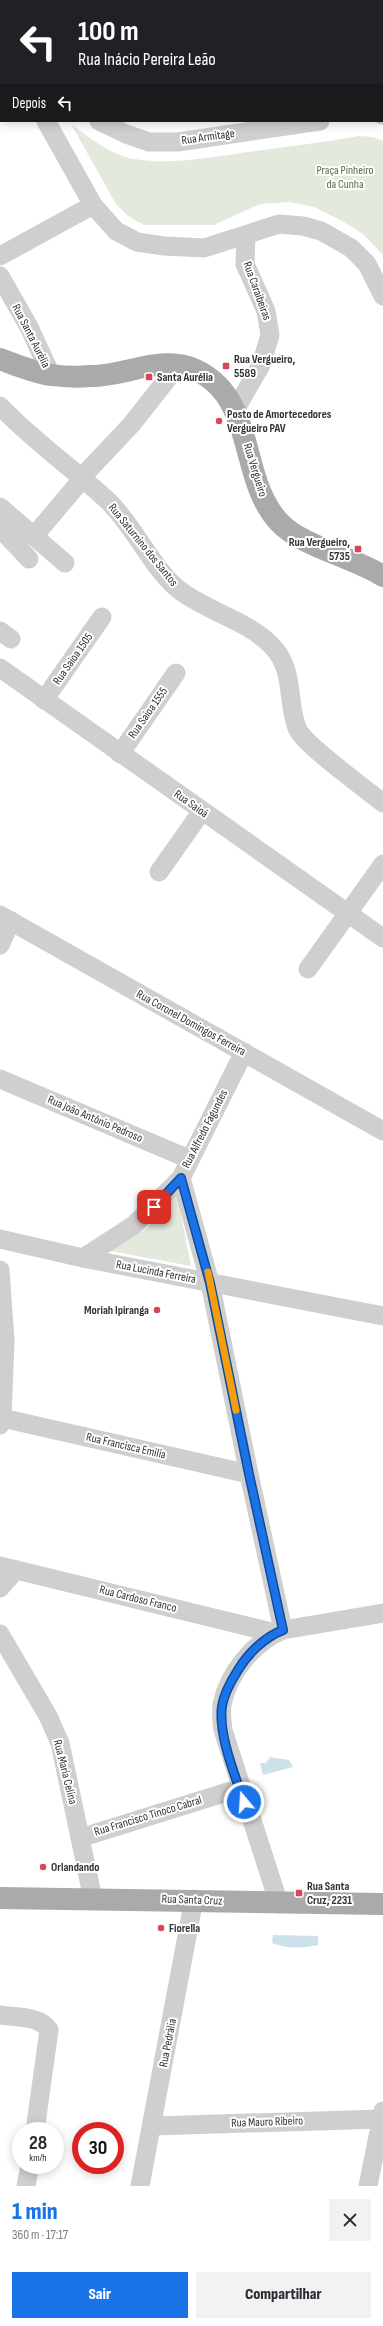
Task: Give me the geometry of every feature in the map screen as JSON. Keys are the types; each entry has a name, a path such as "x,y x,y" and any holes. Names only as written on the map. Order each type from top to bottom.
{"main road":[{"name":"Rua Vergueiro","path":"0,359 51,375 92,376 153,366 175,365 194,369 207,376 217,384 235,410 249,449 261,495 268,510 280,523 312,542 362,564 383,576"},
{"name":"Rua Santa Cruz","path":"0,1898 194,1899 278,1904 383,1904"}],"street":[{"path":"47,122 93,205 116,231 137,242 204,248 279,224 303,226 321,231 351,248 368,264 383,296"},
{"name":"Rua Armitage","path":"102,122 126,134 149,142 178,142 313,122"},
{"path":"0,256 93,205"},
{"name":"Rua Caraibeiras","path":"235,410 261,365 270,335 266,311 245,264 246,235"},
{"name":"Rua Santa Aurélia","path":"0,276 29,327 51,375"},
{"path":"34,536 78,484 80,479 131,425 172,373 175,365"},
{"name":"Rua Saturnino dos Santos","path":"0,406 80,479 109,502 129,525 178,589 205,606 246,626 272,646 282,662 290,683 299,731 311,744 383,803"},
{"path":"0,507 65,563"},
{"path":"0,528 29,559"},
{"name":"Rua Saioa 1505","path":"44,700 102,617"},
{"name":"Rua Saioá","path":"0,668 383,938"},
{"name":"Rua Saioa 1555","path":"120,754 176,673"},
{"path":"160,872 202,811"},
{"path":"308,969 346,913 383,864"},
{"path":"0,945 5,918"},
{"name":"Rua Coronel Domingos Ferreira","path":"5,918 383,1131"},
{"name":"Rua Alfredo Fagundes","path":"83,1258 134,1225 181,1178 189,1159 244,1052"},
{"name":"Rua João Antônio Pedroso","path":"0,1079 189,1159"},
{"path":"181,1178 210,1283 279,1631"},
{"name":"Rua Lucinda Ferreira","path":"0,1239 83,1258 383,1316"},
{"path":"0,1270 5,1340 1,1422"},
{"name":"Rua Francisca Emilia","path":"1,1422 249,1474"},
{"path":"0,1588 8,1568"},
{"name":"Rua Cardoso Franco","path":"8,1568 279,1631"},
{"path":"278,1904 240,1788 223,1730 222,1706 229,1684 244,1660 279,1631 383,1613"},
{"name":"Rua Maria Celina","path":"0,1634 48,1716 60,1743 93,1899"},
{"name":"Rua Francisco Tinoco Cabral","path":"80,1838 240,1788"},
{"name":"Rua Pedrália","path":"140,2186 194,1899"},
{"path":"0,2015 31,2019 42,2023 49,2030 36,2122"},
{"path":"368,2186 382,2115"},
{"name":"Rua Mauro Ribeiro","path":"152,2126 382,2115"},
{"path":"26,2186 28,2174"}],"green space":[{"name":"Praça Pinheiro da Cunha","path":"71,124 116,154 149,161 195,160 359,136 373,137 383,141 383,255 363,234 342,221 314,207 290,202 260,204 214,225 144,225 128,216 116,204"},
{"path":"177,1195 191,1266 110,1251 149,1227"}],"water":[{"path":"270,1757 289,1760 293,1767 263,1775 260,1763 266,1763"},
{"path":"273,1935 318,1936 318,1945 301,1947 283,1946 272,1943"}],"slow traffic":[{"path":"208,1272 236,1410"}],"place":[{"name":"Rua Vergueiro, 5589","path":"226,366"},
{"name":"Santa Aurélia","path":"149,377"},
{"name":"Posto de Amortecedores Vergueiro PAV","path":"219,421"},
{"name":"Rua Vergueiro, 5735","path":"358,549"},
{"name":"Moriah Ipiranga","path":"157,1310"},
{"name":"Orlandando","path":"43,1867"},
{"name":"Rua Santa Cruz, 2231","path":"299,1893"},
{"name":"Fiorella","path":"161,1928"}],"route":[{"path":"154,1207 181,1178 206,1265 283,1630 275,1633 253,1650 244,1660 229,1684 222,1706 223,1730 244,1802"}]}
